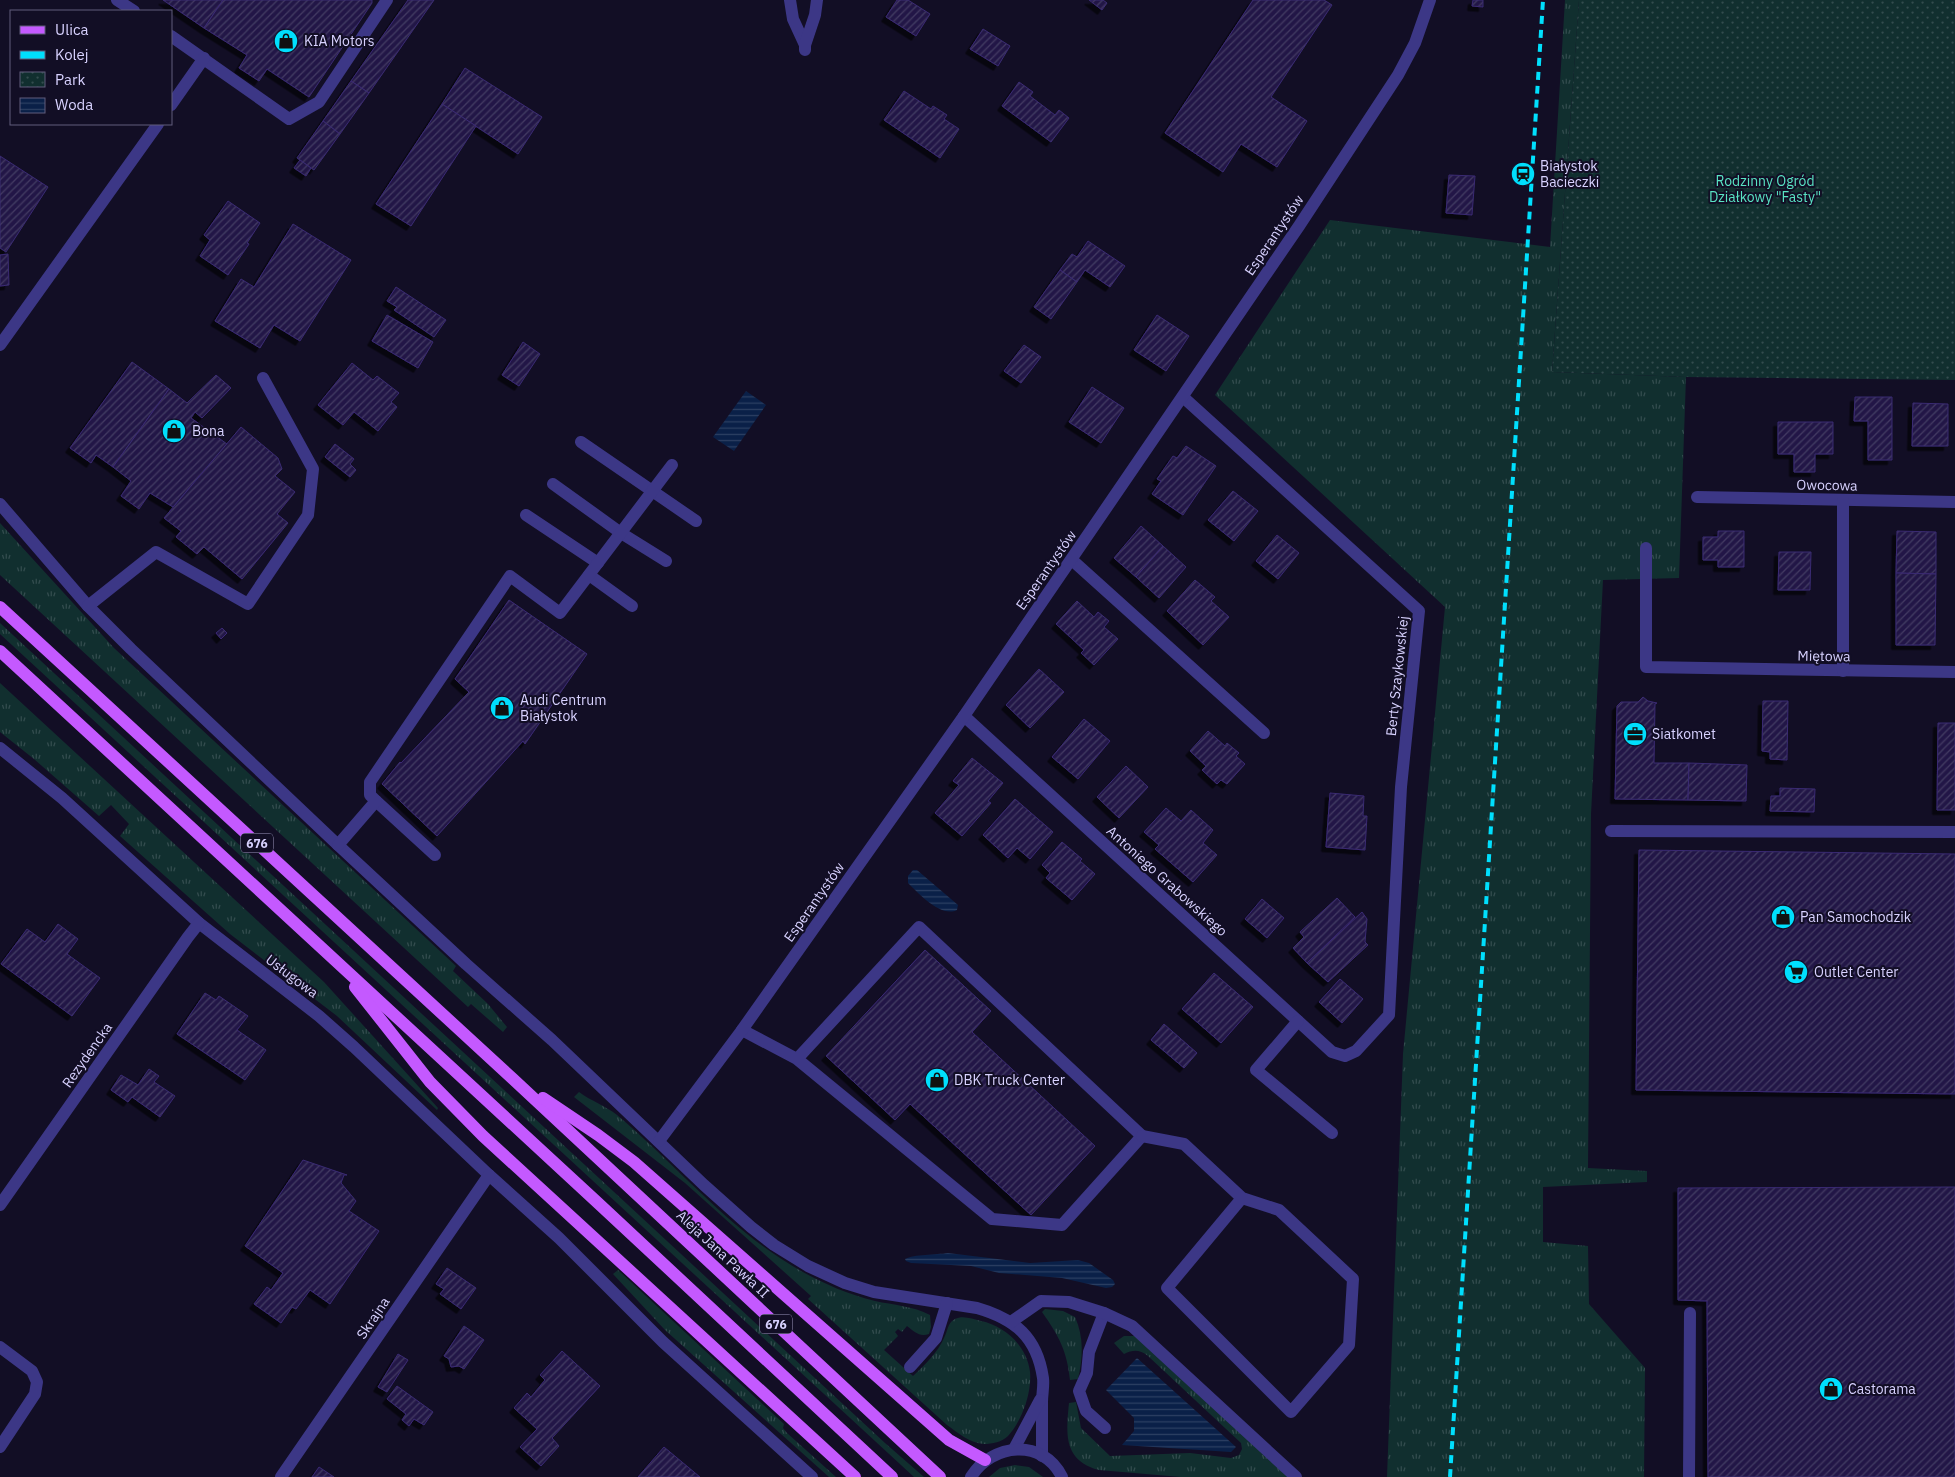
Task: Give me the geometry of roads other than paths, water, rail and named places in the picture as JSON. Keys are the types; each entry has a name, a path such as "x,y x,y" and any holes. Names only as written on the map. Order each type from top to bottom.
{"main road":[{"name":"676","path":"0,606 513,1079"},
{"name":"676","path":"0,651 892,1477"},
{"path":"332,957 430,1082 482,1136 855,1477"},
{"name":"Aleja Jana Pawła II","path":"513,1079 938,1475"},
{"path":"513,1079 598,1135 634,1162 949,1440 985,1460"}],"street":[{"path":"117,0 132,10"},
{"path":"172,37 289,119 319,102 387,0"},
{"path":"790,0 793,18 805,48 815,15 817,0"},
{"name":"Esperantystów","path":"659,1141 742,1030 964,716 1299,226 1398,75 1416,43 1430,0"},
{"path":"172,103 204,58"},
{"path":"0,346 157,125"},
{"path":"88,606 156,552 248,604 308,515 313,469 263,378"},
{"name":"Berty Szaykowskiej","path":"1183,397 1419,611 1401,787 1389,1015 1356,1051"},
{"path":"581,442 696,521"},
{"path":"435,855 370,795 370,782 510,576 560,613 672,466"},
{"path":"553,484 666,561"},
{"name":"Owocowa","path":"1698,497 1955,502"},
{"path":"1843,500 1843,671"},
{"path":"0,504 88,606 131,649 466,964 552,1040 704,1185 774,1245 808,1266 845,1282 874,1292 992,1312 1011,1322 1025,1333 1038,1356 1043,1381 1042,1456"},
{"path":"526,515 598,563"},
{"name":"Miętowa","path":"1646,548 1646,667 1955,672"},
{"path":"1072,560 1264,733"},
{"path":"588,575 632,606"},
{"name":"Antoniego Grabowskiego","path":"964,716 1332,1052 1345,1056 1356,1051"},
{"name":"Usługowa","path":"0,748 62,798 199,923 319,1016 558,1238 663,1342 812,1477"},
{"path":"338,845 376,801"},
{"path":"1611,831 1955,832"},
{"name":"Rezydencka","path":"0,1205 199,923"},
{"path":"797,1059 920,927 1142,1136 1184,1144 1242,1198 1279,1210 1354,1279 1349,1345 1291,1412 1167,1288 1242,1198"},
{"path":"1298,1020 1256,1070 1332,1133"},
{"path":"742,1030 797,1059 992,1219 1062,1224 1142,1136"},
{"name":"Skrajna","path":"282,1477 489,1175"},
{"path":"1011,1322 1041,1302 1069,1302 1104,1313 1132,1326 1296,1477"},
{"path":"910,1367 936,1338 947,1304"},
{"path":"1104,1313 1089,1352 1087,1373 1079,1391 1086,1411 1105,1428"},
{"path":"1689,1477 1690,1313"},
{"path":"0,1347 32,1371 37,1382 35,1394 0,1447"},
{"path":"1014,1449 1042,1398"},
{"path":"971,1477 976,1468 985,1460 1003,1451 1014,1449 1028,1450 1042,1456 1052,1463 1062,1477"}],"water":[{"path":"746,391 766,405 734,451 713,437"},
{"path":"913,870 917,870 958,905 957,910 951,912 937,908 918,893 908,883 908,876"},
{"path":"948,1253 1030,1263 1078,1260 1089,1263 1113,1280 1115,1284 1112,1287 1106,1288 1062,1278 999,1273 971,1266 911,1263 905,1259 919,1255"},
{"path":"1137,1358 1236,1447 1231,1452 1122,1445 1134,1431 1134,1418 1106,1390"}],"railway":[{"path":"1450,1477 1543,0"}],"place":[{"name":"KIA Motors","path":"286,41"},
{"name":"Białystok Bacieczki","path":"1523,174"},
{"name":"Bona","path":"174,431"},
{"name":"Audi Centrum Białystok","path":"502,708"},
{"name":"Siatkomet","path":"1635,734"},
{"name":"Pan Samochodzik","path":"1783,917"},
{"name":"Outlet Center","path":"1796,972"},
{"name":"DBK Truck Center","path":"937,1080"},
{"name":"Castorama","path":"1831,1389"}],"park label":[{"name":"Rodzinny Ogród Działkowy \"Fasty\"","path":"1765,190"}]}
